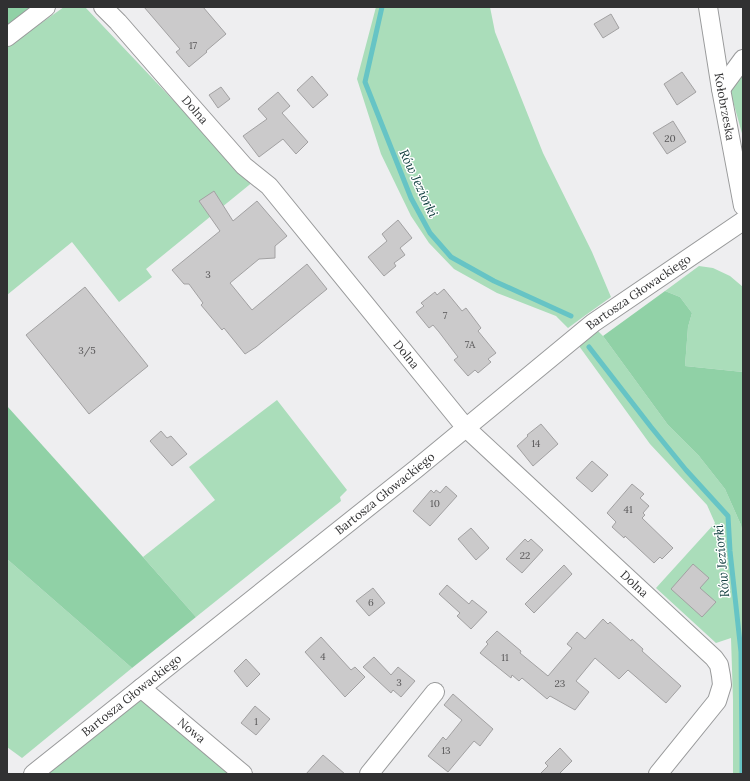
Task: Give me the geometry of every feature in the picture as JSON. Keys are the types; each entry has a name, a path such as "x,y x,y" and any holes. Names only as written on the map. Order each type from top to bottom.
{"street":[{"path":"7,37 46,7"},
{"name":"Dolna","path":"104,7 244,166 269,186 466,428 714,658 719,665 722,685 717,701 658,774"},
{"name":"Kołobrzeska","path":"708,7 721,89 743,206"},
{"path":"721,89 743,59"},
{"name":"Bartosza Głowackiego","path":"33,774 416,469 593,322 743,221"},
{"name":"Nowa","path":"140,688 243,774"},
{"path":"369,774 435,692"}],"green space":[{"path":"7,7 34,7 7,27"},
{"path":"64,7 85,7 242,173 254,181 146,269 152,277 119,302 72,242 7,295 7,47"},
{"path":"376,7 490,7 495,32 543,153 592,252 611,297 568,328 556,316 497,293 454,269 429,243 411,216 381,154 357,79"},
{"path":"743,71 743,137 729,87"},
{"path":"699,266 713,268 730,276 743,287 743,372 685,366 688,327 692,313 680,297 665,291"},
{"path":"665,291 680,297 692,313 688,327 685,366 743,372 743,537 741,525 725,489 699,456 668,425 603,336"},
{"path":"597,330 603,336 668,425 699,456 725,489 741,525 743,537 743,774 733,774 731,638 716,643 656,588 715,523 707,505 650,444 579,346"},
{"path":"277,400 347,490 340,497 341,501 196,617 143,557 215,500 189,467"},
{"path":"7,406 196,617 132,668 7,559"},
{"path":"7,559 132,668 22,758 7,747"},
{"path":"140,699 230,774 46,774"}],"building":[{"path":"144,7 203,7 226,34 189,67 176,52 180,49"},
{"path":"611,14 619,28 603,38 594,24"},
{"path":"682,72 696,92 677,105 664,84"},
{"path":"312,76 328,95 313,108 297,90"},
{"path":"221,87 230,99 218,108 209,95"},
{"path":"278,92 290,106 282,113 308,142 296,154 283,139 259,157 243,136 267,119 258,109"},
{"path":"673,121 686,142 667,154 653,133"},
{"path":"214,191 233,221 257,201 287,236 275,246 275,258 259,259 230,283 252,310 307,264 327,289 256,347 245,354 224,328 222,330 201,305 203,303 189,284 184,284 172,270 220,231 199,201"},
{"path":"398,220 412,238 400,248 405,255 394,263 396,266 384,276 368,257 387,241 382,234"},
{"path":"85,287 148,366 89,414 26,335"},
{"path":"444,289 462,311 466,308 481,328 478,331 496,353 488,359 491,362 478,373 475,370 468,376 454,360 458,357 439,332 433,325 429,328 416,312 424,306 421,303 435,292 437,295"},
{"path":"541,424 558,444 533,466 517,446 528,436 527,435"},
{"path":"161,431 167,438 171,436 187,454 172,466 150,441"},
{"path":"592,461 608,475 592,492 576,478"},
{"path":"632,484 644,494 640,498 649,506 643,513 645,515 642,518 673,548 662,559 660,557 654,563 625,536 624,538 612,527 616,522 607,513"},
{"path":"446,486 457,496 430,526 413,511 431,490 434,493 436,490 440,493"},
{"path":"471,528 489,548 476,560 458,539"},
{"path":"525,539 528,542 531,539 543,550 522,573 506,559"},
{"path":"693,564 709,578 700,588 716,602 702,617 671,589"},
{"path":"564,565 572,574 534,613 525,604"},
{"path":"447,585 469,604 472,600 487,612 471,629 457,616 460,613 439,594"},
{"path":"373,588 385,603 369,616 356,601"},
{"path":"603,619 608,624 610,622 631,641 632,639 643,649 642,651 681,686 666,703 628,670 619,679 595,658 576,681 589,692 575,710 550,696 547,699 522,678 519,681 512,675 511,678 480,653 488,644 486,642 497,631 521,651 520,653 548,676 572,648 567,644 577,632 585,639"},
{"path":"321,637 351,670 355,667 365,677 345,697 305,652"},
{"path":"374,657 391,675 398,667 415,681 401,697 393,690 391,693 363,667"},
{"path":"246,659 260,674 247,687 234,671"},
{"path":"453,694 493,729 480,746 474,741 448,772 428,756 443,737 446,740 462,720 444,705"},
{"path":"255,706 270,719 256,735 241,723"},
{"path":"560,748 572,761 559,774 540,774 548,766 545,763"},
{"path":"323,755 345,774 306,774"}],"waterway":[{"name":"Rów Jeziorki","path":"382,7 365,82 411,198 430,233 451,257 494,281 571,316"},
{"name":"Rów Jeziorki","path":"589,347 686,470 728,516 730,551 741,652 742,774"}]}
